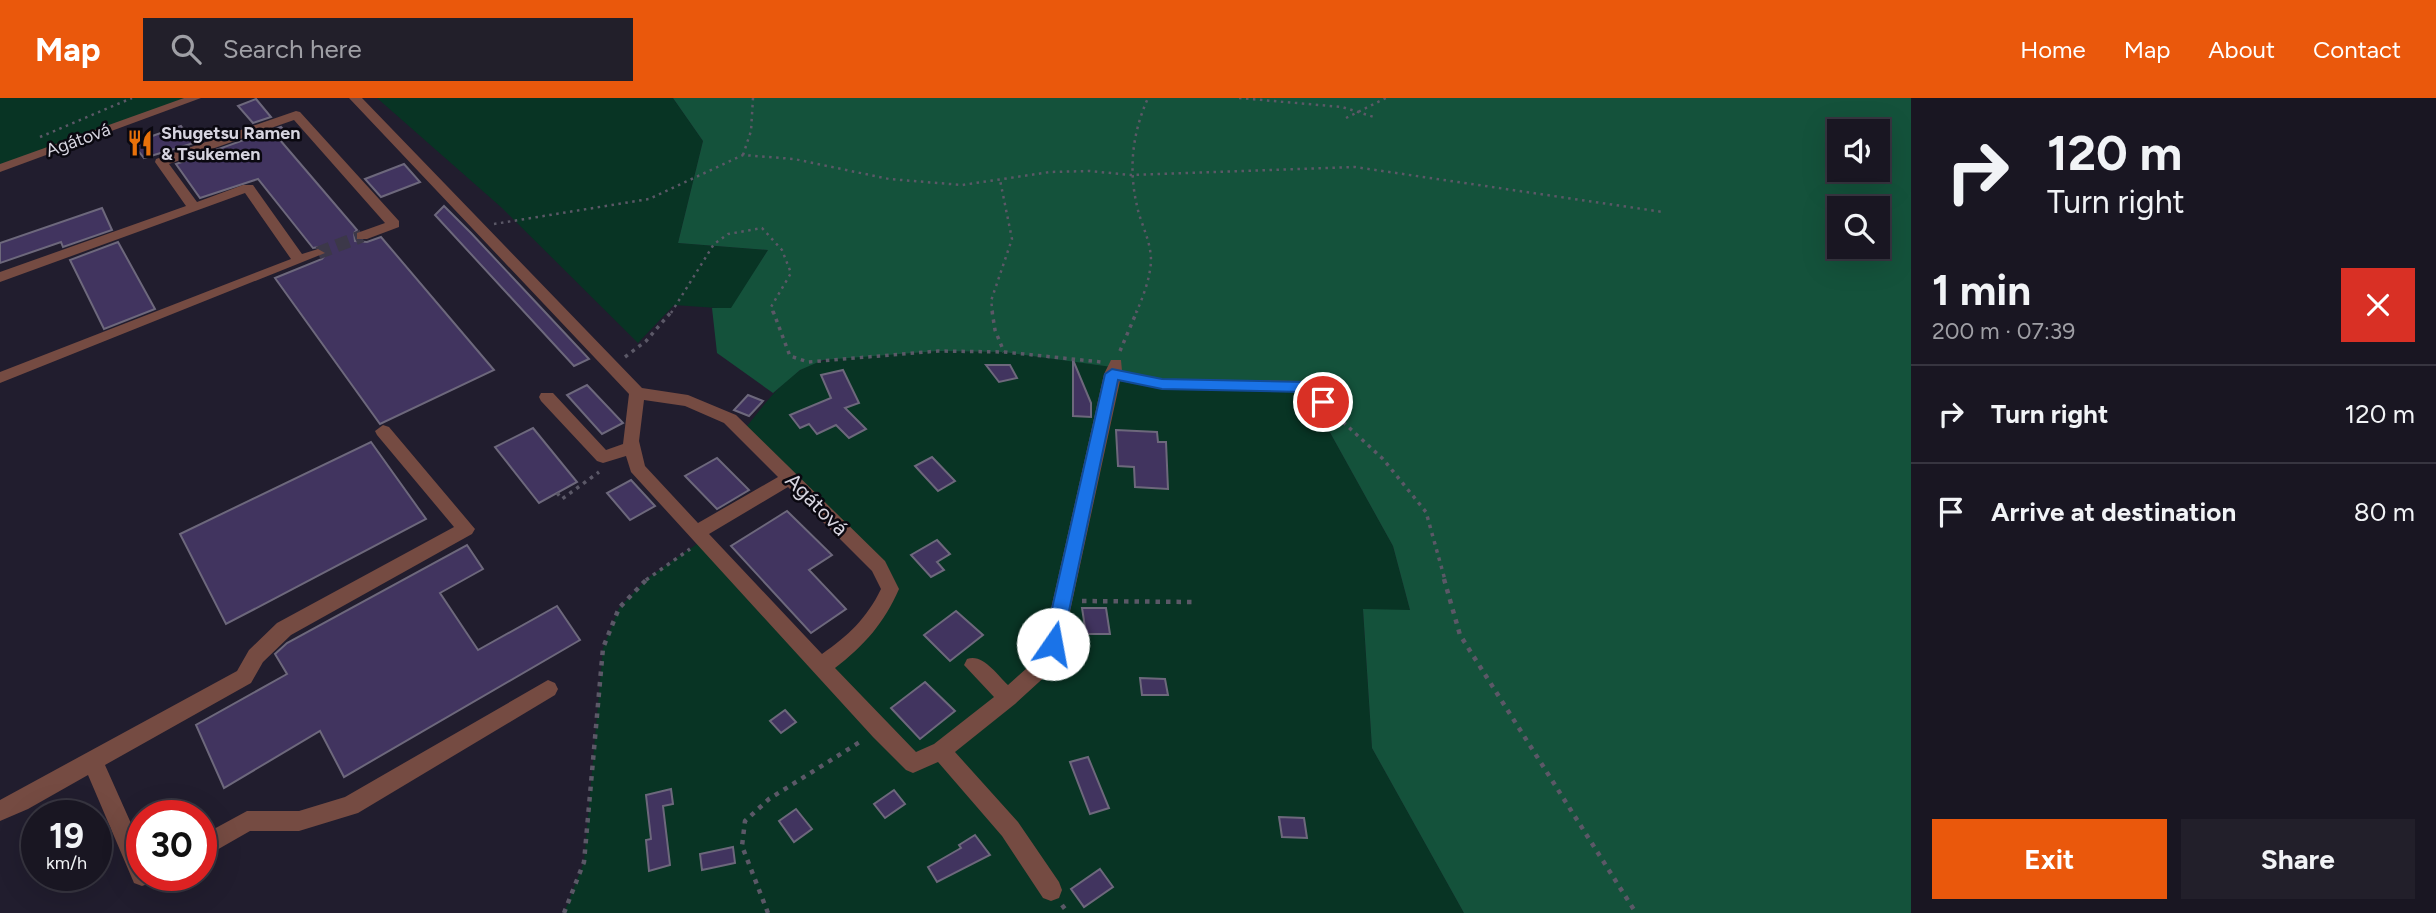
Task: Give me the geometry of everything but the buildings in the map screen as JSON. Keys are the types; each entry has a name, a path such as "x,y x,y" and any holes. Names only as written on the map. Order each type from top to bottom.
{"street":[{"name":"Agátová","path":"0,168 195,98"},
{"path":"355,98 637,393 631,440 637,468 913,763 941,751 1008,698 1043,666 1053,644 1114,369 1162,384 1306,387 1334,413"},
{"path":"194,207 161,162 296,115 394,224 362,236"},
{"path":"0,277 247,188 299,260"},
{"path":"0,378 318,253"},
{"name":"Agátová","path":"637,393 688,401 730,419 879,566 890,589 878,616 865,634 822,666"},
{"path":"547,397 603,457 632,447"},
{"path":"0,811 244,677 256,656 284,629 466,529 383,432"},
{"path":"700,536 790,478"},
{"path":"974,665 1008,698"},
{"path":"217,839 247,821 299,821 350,806 548,689"},
{"path":"941,751 1010,829 1051,890"},
{"path":"93,762 126,838"}],"path":[{"path":"38,138 132,98"},
{"path":"743,155 751,131 753,98"},
{"path":"611,364 637,350 652,334 698,272 708,250 724,236 762,228 782,250 791,273 771,307 790,356 808,362 938,351 1004,352 1114,369 1148,281 1151,250 1138,211 1131,175 1139,117 1147,98"},
{"path":"1239,98 1362,110 1374,117"},
{"path":"1346,118 1387,98"},
{"path":"476,226 588,211 649,199 743,155 794,159 920,183 962,185 1050,172 1131,175 1356,167 1663,212"},
{"path":"1000,180 1012,239 991,301 995,330 1004,352"},
{"path":"1334,413 1383,459 1426,512 1460,635 1636,913"},
{"path":"557,493 562,499 602,470"},
{"path":"564,913 584,862 603,648 619,608 648,578 700,536"},
{"path":"1062,601 1194,602"},
{"path":"768,913 742,846 745,821 769,799 880,730"}],"green space":[{"path":"0,98 189,98 0,168"},
{"path":"377,98 673,98 703,141 678,243 768,250 731,309 674,305 638,343 502,208"},
{"path":"673,98 1911,98 1911,913 1464,913 1372,748 1363,609 1410,610 1393,546 1307,391 1163,387 1116,378 1119,368 1004,352 938,351 823,360 800,370 773,393 717,353 712,308 731,308 768,250 678,243 703,141"},
{"path":"938,351 1004,352 1120,368 1207,390 1307,391 1393,546 1410,610 1363,610 1372,748 1464,913 564,913 584,862 603,648 619,608 648,578 704,539 822,666 890,589 743,431 783,384 811,365 846,357"}],"tunnel":[{"path":"318,253 362,236"}],"place":[{"name":"Shugetsu Ramen & Tsukemen","path":"140,143"}],"route":[{"path":"1053,644 1112,374 1162,384 1306,387 1323,402"}]}
